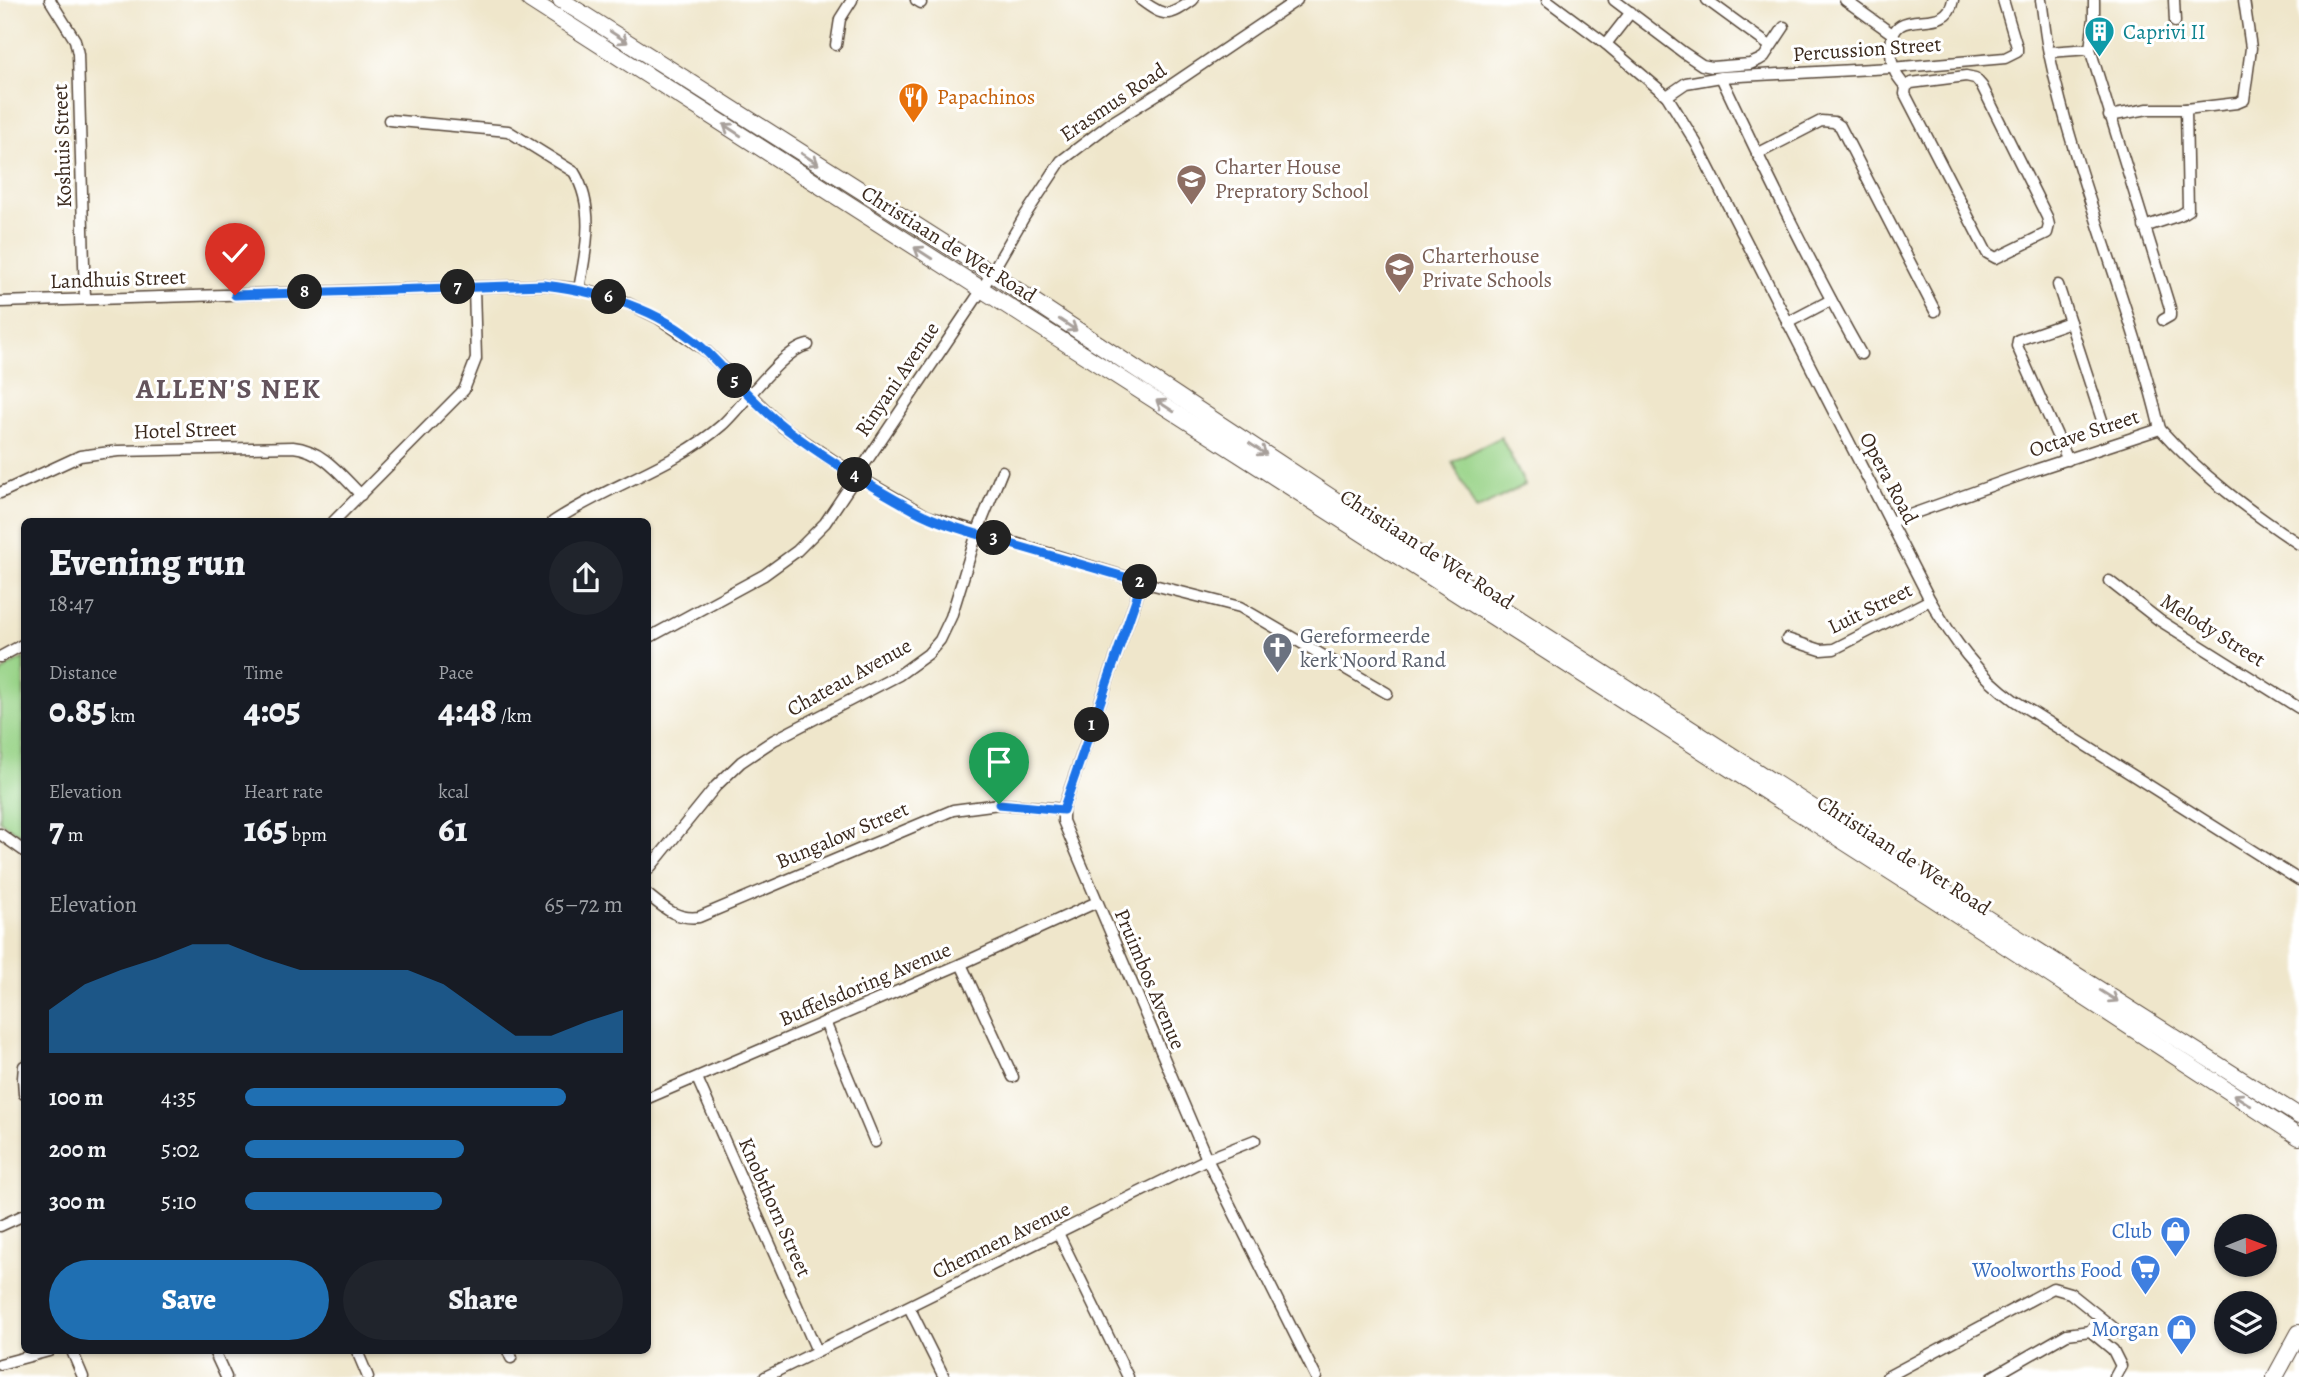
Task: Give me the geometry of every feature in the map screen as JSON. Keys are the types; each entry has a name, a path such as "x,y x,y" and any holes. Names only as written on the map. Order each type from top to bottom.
{"main road":[{"name":"Christiaan de Wet Road","path":"530,0 981,290 1114,372 2299,1137"},
{"name":"Christiaan de Wet Road","path":"561,0 991,273 1455,577 2048,958 2299,1116"},
{"path":"2275,1377 2299,1334"}],"street":[{"name":"Koshuis Street","path":"50,0 75,40 78,54 85,299"},
{"path":"836,45 840,19 852,0"},
{"path":"1141,0 1157,13 1167,14 1174,13 1194,0"},
{"name":"Erasmus Road","path":"981,290 1061,161 1111,123 1297,0"},
{"name":"Opera Road","path":"1547,0 1606,44 1667,96 1696,143 1930,600 1958,645 1992,684 2299,880"},
{"path":"1614,0 1702,65 1722,67 1750,64 1764,57 1783,27"},
{"path":"1707,0 1770,46"},
{"path":"1722,11 1731,0"},
{"path":"1845,0 1891,33"},
{"path":"1902,82 1966,76 1975,78 1982,86 2047,217 2047,233 1996,258 1987,253 1905,94 1902,82 1891,68 1891,33 1900,23 1909,19 1933,18 1946,14 1952,8 1953,0"},
{"name":"Percussion Street","path":"1667,96 1686,83 1721,77 1891,68 2012,56 2017,52 2017,41 2003,0"},
{"path":"2041,0 2049,52 2071,137 2148,380 2160,429"},
{"path":"2094,0 2090,49 2171,313 2163,320"},
{"path":"2174,0 2175,22"},
{"path":"2109,116 2148,109 2186,109 2244,100 2252,48 2244,0"},
{"path":"1606,44 1631,12"},
{"path":"2049,52 2090,49"},
{"path":"1721,77 1757,154 1861,354"},
{"path":"2144,227 2188,210 2186,109"},
{"path":"389,120 508,131 574,172 585,202 589,234 579,289"},
{"path":"1757,154 1821,121 1834,122 1840,126 1935,311"},
{"name":"Landhuis Street","path":"0,302 544,285 579,289 625,302 658,318 706,351 783,427 855,475 927,516 1142,582 1228,603 1248,611 1387,694"},
{"path":"2058,285 2102,420"},
{"path":"337,518 464,390 476,359 474,287"},
{"name":"Rinyani Avenue","path":"651,636 764,575 810,540 825,523 981,290"},
{"path":"1787,323 1831,300"},
{"path":"2068,460 2017,342 2020,338 2070,322"},
{"path":"560,518 704,439 750,397 791,352 808,345"},
{"name":"Octave Street","path":"1890,522 2160,429 2179,451 2237,501 2299,544"},
{"name":"Hotel Street","path":"0,493 80,456 91,454 293,447 308,448 323,456 361,495"},
{"name":"Chateau Avenue","path":"651,866 716,786 741,762 774,740 899,675 928,654 940,640 951,617 977,533 1002,471"},
{"name":"Melody Street","path":"2109,581 2159,620 2299,708"},
{"path":"1063,810 1142,582"},
{"name":"Luit Street","path":"1787,639 1821,650 1834,649 1930,600"},
{"path":"0,657 21,646"},
{"name":"Bungalow Street","path":"651,897 675,915 699,917 953,810 999,804 1063,810"},
{"name":"Pruimbos Avenue","path":"1063,810 1066,831 1207,1159 1316,1377"},
{"path":"0,834 21,849"},
{"name":"Buffelsdoring Avenue","path":"651,1097 961,964 1097,902"},
{"path":"961,964 1013,1077"},
{"path":"825,1022 875,1142"},
{"name":"Knobthorn Street","path":"697,1078 817,1352"},
{"name":"Chemnen Avenue","path":"765,1377 1207,1159 1255,1140"},
{"path":"0,1226 21,1216"},
{"path":"1058,1233 1129,1377"},
{"path":"1887,1377 2053,1288 2070,1293 2120,1333"},
{"path":"909,1307 944,1377"},
{"path":"2090,1331 2099,1316"},
{"path":"1992,1377 2067,1334 2090,1331 2119,1357 2121,1366 2115,1377"},
{"path":"0,1364 38,1354"},
{"path":"73,1354 83,1377"},
{"path":"215,1354 226,1377"},
{"path":"358,1354 368,1377"}],"green space":[{"path":"1501,437 1525,485 1476,510 1452,462"},
{"path":"21,660 21,835 0,821 0,674"}],"place":[{"name":"Caprivi II","path":"2100,59"},
{"name":"Papachinos","path":"914,124"},
{"name":"Charter House Prepratory School","path":"1192,206"},
{"name":"Charterhouse Private Schools","path":"1399,295"},
{"name":"Gereformeerde kerk Noord Rand","path":"1277,675"},
{"name":"Club","path":"2175,1258"},
{"name":"Woolworths Food","path":"2145,1297"},
{"name":"Morgan","path":"2182,1356"}],"district":[{"name":"ALLEN'S NEK","path":"229,388"}],"route":[{"path":"235,295 544,285 579,289 625,302 658,318 706,351 783,427 855,475 915,510 977,533 1142,582 1063,810 999,804"}]}
